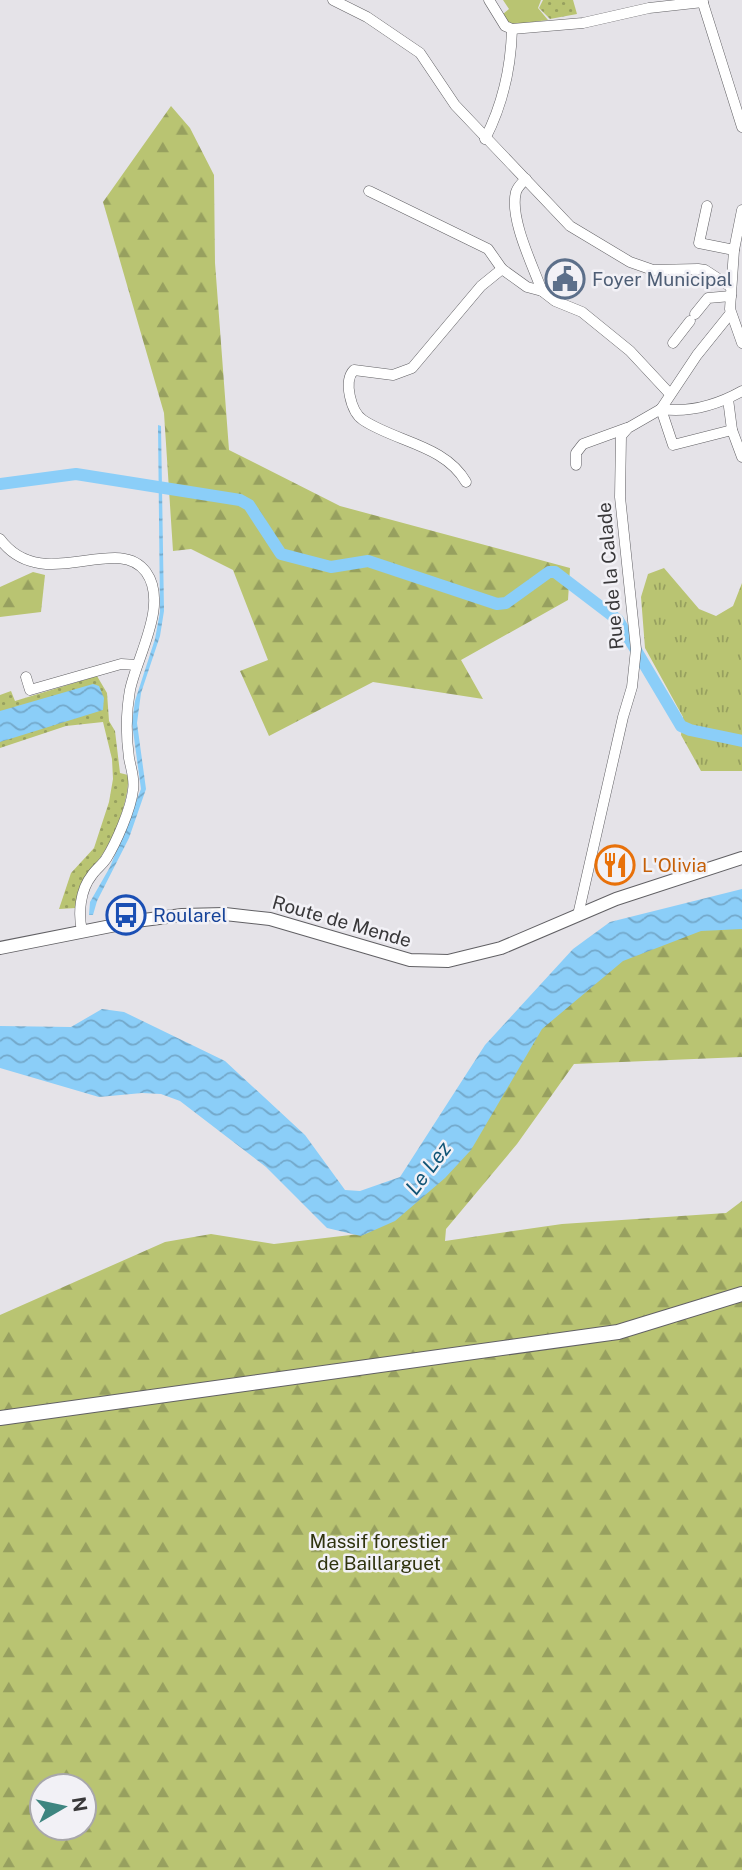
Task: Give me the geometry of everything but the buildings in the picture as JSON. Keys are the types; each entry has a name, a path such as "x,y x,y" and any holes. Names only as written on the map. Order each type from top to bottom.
{"main road":[{"path":"0,1418 618,1332 742,1294"}],"street":[{"path":"333,0 367,17 420,53 455,105 570,226 631,262 653,270 698,268 731,292"},
{"path":"489,0 505,26 512,29 576,24 649,8 702,1 742,128"},
{"path":"485,139 504,92 512,29"},
{"path":"526,179 519,185 515,206 521,233 542,291"},
{"path":"369,191 488,249 502,269 527,287 542,291 555,301 594,319 670,394"},
{"path":"707,206 699,243 734,250"},
{"path":"742,210 734,250 737,269 731,292 730,314 742,342"},
{"path":"466,482 460,473 441,457 360,419 351,401 348,382 350,373 354,370 393,376 412,368 481,286 502,269"},
{"path":"673,343 708,298 731,292"},
{"path":"730,314 696,355 661,409 673,445 732,430"},
{"path":"576,465 576,453 583,444 628,428 661,409 714,405 742,391"},
{"path":"728,399 732,430 740,443 742,457"},
{"name":"Rue de la Calade","path":"578,915 613,757 632,687 636,649 620,497 621,436 628,428"},
{"path":"0,539 16,555 40,565 114,558 130,561 145,570 151,582 154,605 131,687 127,719 133,791 112,848 83,890 82,931"},
{"path":"26,677 30,690 121,664 137,665"},
{"name":"Route de Mende","path":"0,948 167,917 234,915 270,919 301,927 390,956 435,962 484,954 616,899 742,858"}],"green space":[{"path":"503,0 541,0 538,8 548,20 510,25 503,14 509,9"},
{"path":"543,0 573,0 577,14 550,19 539,8"},
{"path":"171,106 190,128 214,175 215,263 229,450 340,506 570,568 568,600 461,660 483,699 373,682 269,736 240,671 268,660 233,570 191,549 173,551 164,413 103,202"},
{"path":"664,568 699,609 716,616 733,606 742,583 742,771 701,771 681,735 683,717 645,648 641,597 648,574"},
{"path":"33,572 45,575 41,612 0,617 0,587"},
{"path":"97,676 107,693 109,721 115,731 120,773 128,775 127,794 112,838 81,883 76,908 59,909 71,873 94,848 109,802 113,779 112,759 103,722 66,726 0,748 0,695 11,691 15,701"},
{"name":"Massif forestier de Baillarguet","path":"742,921 742,1057 574,1064 517,1144 446,1229 445,1241 562,1224 726,1213 742,1201 742,1870 0,1870 0,1315 165,1242 211,1234 274,1244 359,1234 535,1019 631,943"}],"water":[{"path":"158,425 161,426 164,611 160,636 141,693 137,723 146,789 129,838 97,901 93,915 89,915 90,902 110,867 141,789 132,723 135,701 155,639 160,612"},
{"path":"93,684 99,686 104,698 103,710 0,742 0,711"},
{"name":"Le Lez","path":"742,889 742,929 701,931 623,961 542,1029 471,1150 445,1178 395,1221 361,1236 327,1228 266,1167 180,1101 161,1094 142,1093 99,1097 0,1068 0,1026 71,1027 102,1009 124,1012 225,1061 305,1135 345,1190 360,1191 400,1177 485,1045 573,949 610,922"}],"waterway":[{"path":"0,484 76,474 240,500 249,505 281,554 331,567 368,561 497,604 506,603 549,572 555,572 618,620 681,726 742,741"}],"place":[{"name":"Foyer Municipal","path":"565,279"},
{"name":"L'Olivia","path":"615,865"},
{"name":"Roularel","path":"126,915"}]}
